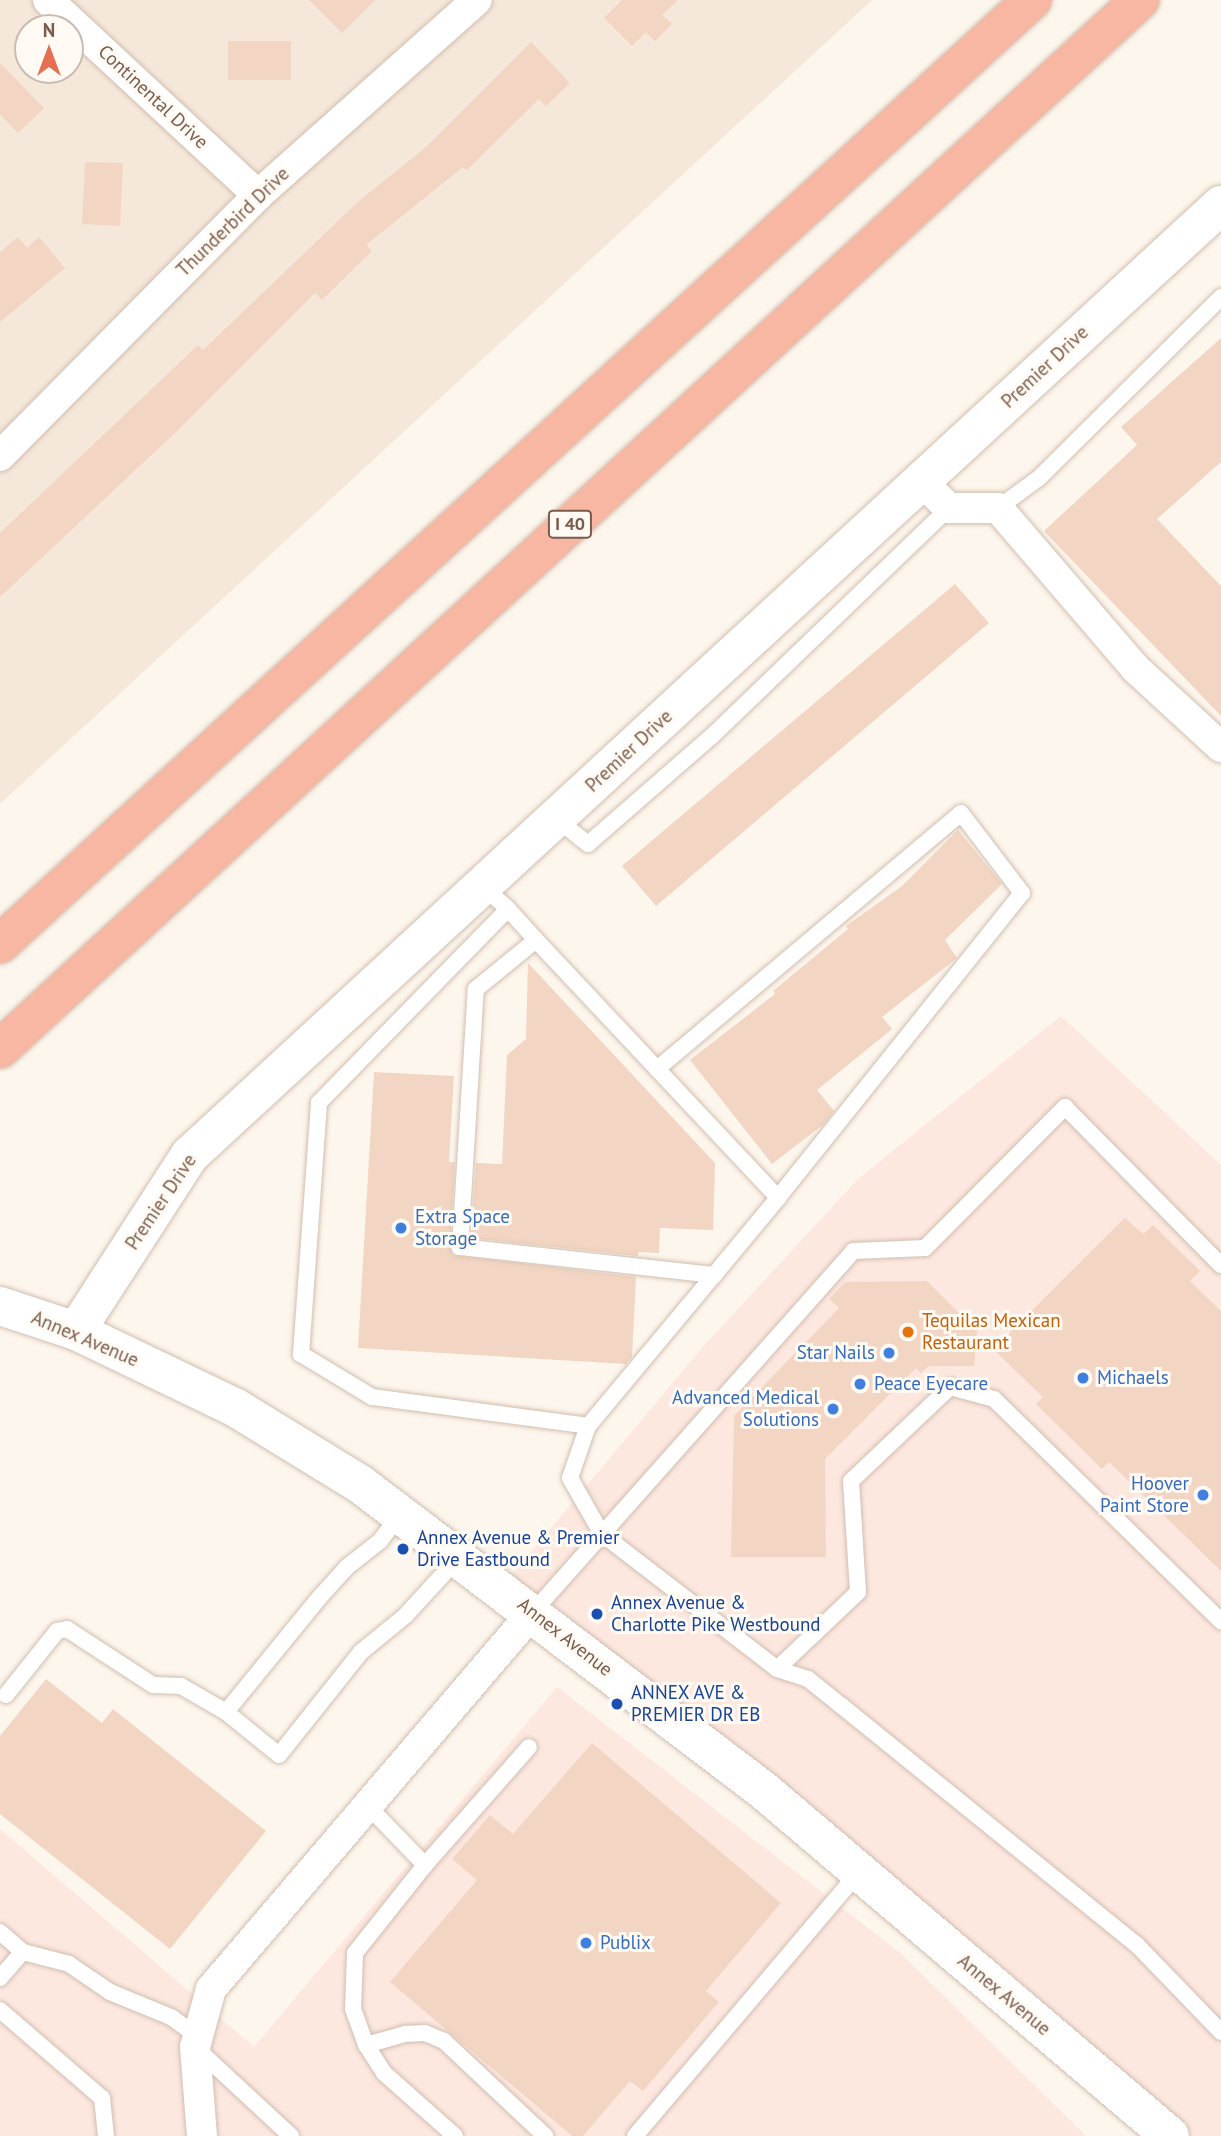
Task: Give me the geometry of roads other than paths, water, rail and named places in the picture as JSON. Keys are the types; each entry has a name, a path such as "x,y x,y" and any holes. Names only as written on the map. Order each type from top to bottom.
{"highway":[{"path":"0,944 1032,0"},
{"name":"I 40","path":"0,1049 1140,0"}],"street":[{"name":"Continental Drive","path":"48,0 258,195"},
{"name":"Thunderbird Drive","path":"0,456 258,195 477,0"},
{"name":"Premier Drive","path":"76,1331 190,1155 496,898 555,818 1221,205"},
{"path":"921,481 949,508 998,508 1135,668 1221,747"},
{"name":"Annex Avenue","path":"0,1306 76,1331 236,1408 400,1514 533,1612 860,1871 1170,2136"},
{"path":"202,2136 196,2042 211,1989 366,1804 533,1612"}],"lane":[{"path":"998,508 1039,478 1221,297"},
{"path":"555,818 588,844 712,736 949,508"},
{"path":"657,1069 961,813 1022,893 778,1198 588,1426 570,1478 602,1534 778,1669 808,1679 1137,1945 1221,2032"},
{"path":"588,1426 372,1397 301,1354 319,1103 496,898 778,1198"},
{"path":"536,940 476,989 460,1247 714,1275"},
{"path":"533,1612 853,1251 925,1248 1065,1107 1221,1265"},
{"path":"778,1669 858,1592 851,1481 950,1387 994,1399 1221,1621"},
{"path":"226,1712 319,1598 347,1567 380,1541 400,1514"},
{"path":"6,1696 57,1631 67,1629 153,1685 181,1686 226,1712 279,1755 361,1652 405,1616 459,1557"},
{"path":"455,2136 384,2073 366,2045 353,2009 355,1953 425,1865 529,1747"},
{"path":"366,1804 425,1865"},
{"path":"635,2136 860,1871"},
{"path":"0,1932 23,1952 69,1964 110,1992 171,2017 291,2136"},
{"path":"0,1978 23,1952"},
{"path":"0,2010 102,2098 106,2136"},
{"path":"366,2045 405,2034 425,2033 444,2041 545,2136"}],"place":[{"name":"Extra Space Storage","path":"401,1228"},
{"name":"Tequilas Mexican Restaurant","path":"908,1332"},
{"name":"Star Nails","path":"889,1353"},
{"name":"Michaels","path":"1083,1378"},
{"name":"Peace Eyecare","path":"860,1384"},
{"name":"Advanced Medical Solutions","path":"833,1409"},
{"name":"Hoover Paint Store","path":"1203,1495"},
{"name":"Annex Avenue & Premier Drive Eastbound","path":"403,1549"},
{"name":"Annex Avenue & Charlotte Pike Westbound","path":"597,1614"},
{"name":"ANNEX AVE & PREMIER DR EB","path":"617,1704"},
{"name":"Publix","path":"586,1943"}]}
